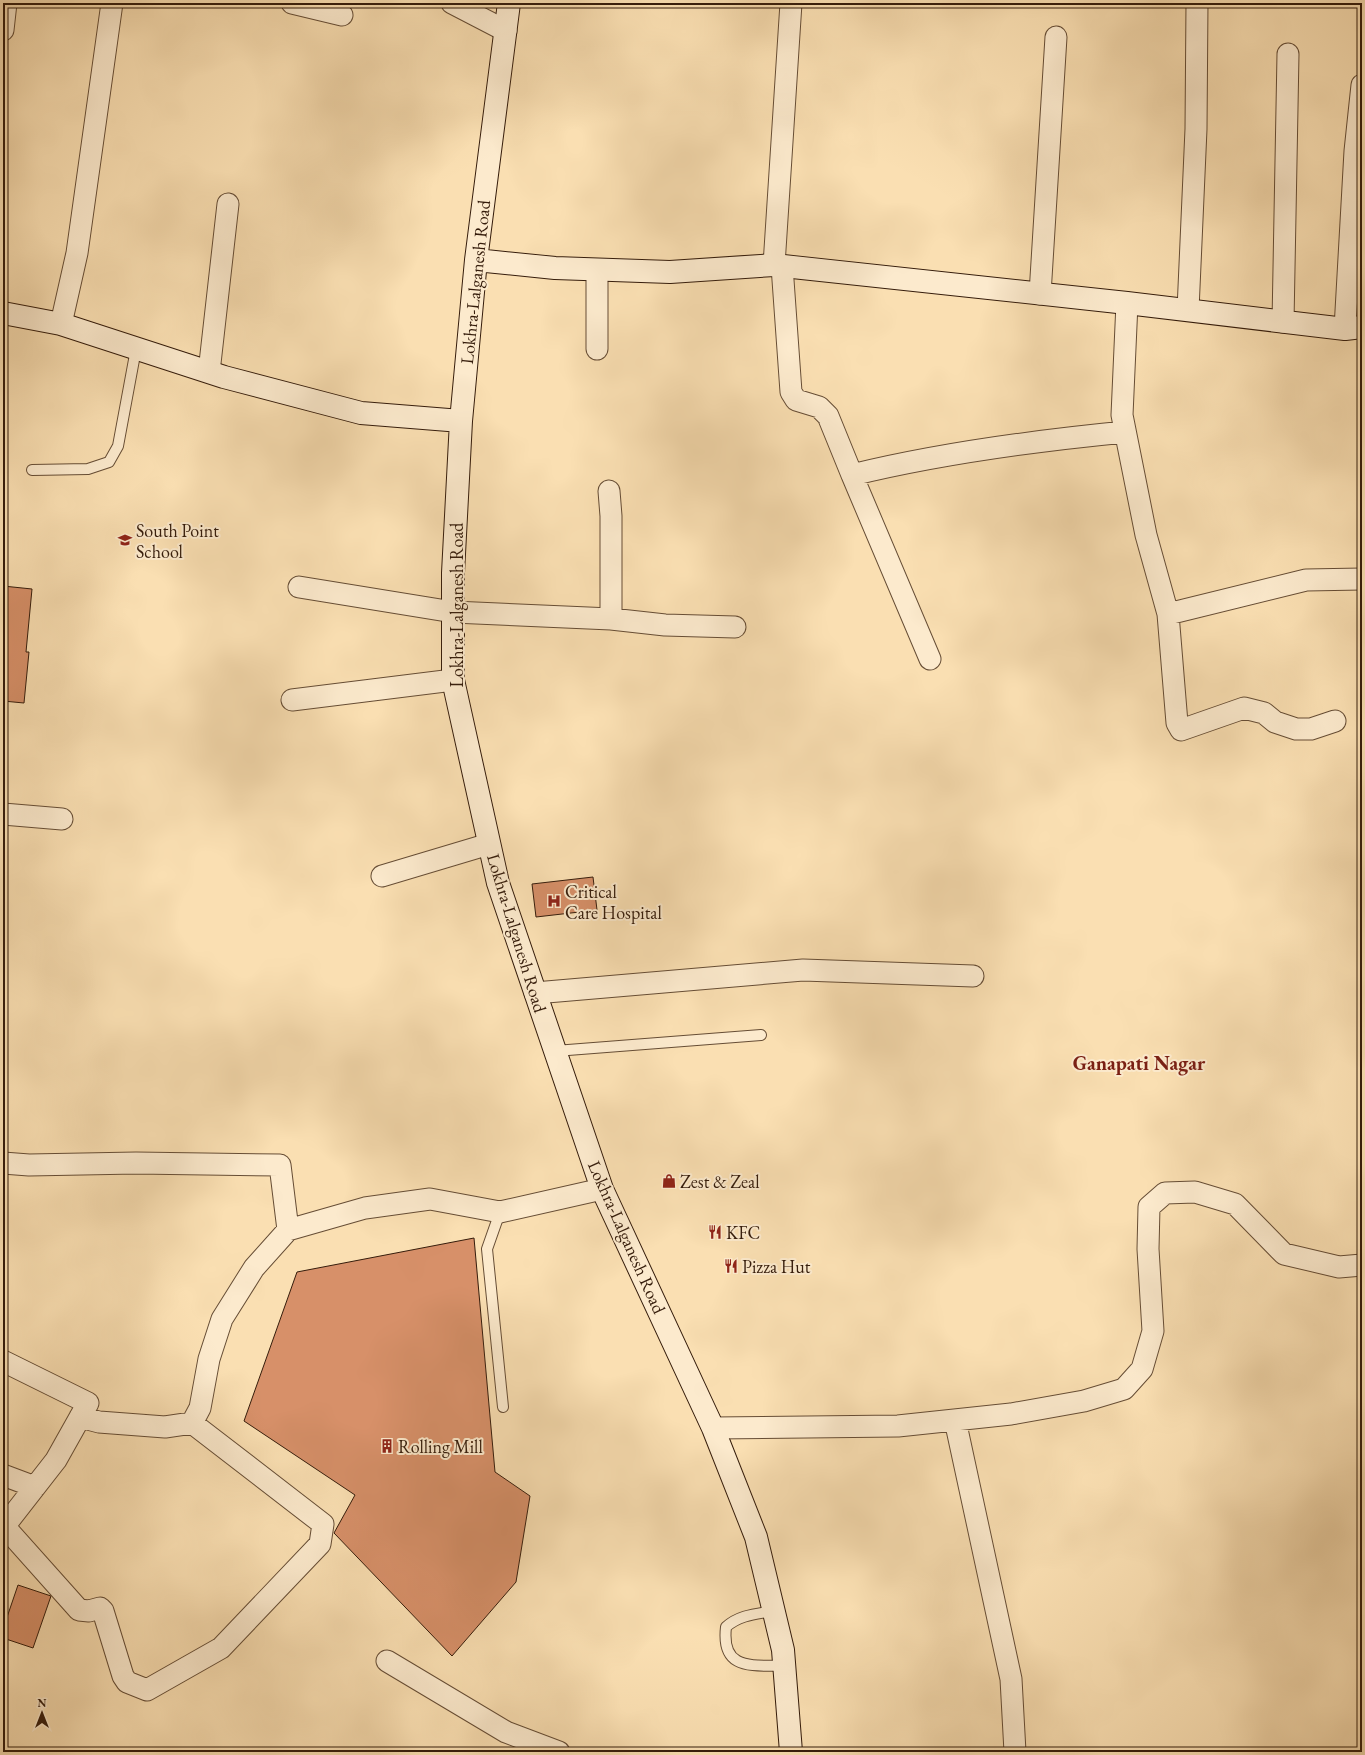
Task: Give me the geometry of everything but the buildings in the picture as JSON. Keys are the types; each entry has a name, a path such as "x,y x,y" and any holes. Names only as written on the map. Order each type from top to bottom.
{"main road":[{"name":"Lokhra-Lalganesh Road","path":"509,3 476,260 461,421 453,574 453,680 498,883 602,1189 713,1428 756,1537 783,1650 791,1752"},
{"path":"476,260 555,268 670,272 778,266 1127,303 1283,322 1354,328"},
{"path":"3,313 61,324 209,372 361,413 461,421"}],"street":[{"path":"3,30 6,3"},
{"path":"61,324 80,238 112,3"},
{"path":"292,3 342,15"},
{"path":"452,3 506,31"},
{"path":"790,3 778,266 791,392 794,399 819,407 828,416 930,659"},
{"path":"1188,310 1196,129 1197,3"},
{"path":"1040,294 1056,37"},
{"path":"1283,322 1288,54"},
{"path":"1354,328 1355,150 1362,85"},
{"path":"209,372 228,204"},
{"path":"597,270 597,349"},
{"path":"1127,303 1122,415 1146,535 1168,614 1177,723 1181,730 1244,708 1264,713 1275,722 1296,729 1311,729 1334,721"},
{"path":"852,475 900,463 961,452 1056,439 1125,432"},
{"path":"609,491 612,516 612,618"},
{"path":"1168,614 1306,580 1362,579"},
{"path":"299,587 453,612 612,618 665,626 735,627"},
{"path":"292,700 453,680"},
{"path":"3,814 62,819"},
{"path":"382,876 489,844"},
{"path":"535,993 803,970 973,976"},
{"path":"3,1163 29,1165 136,1162 280,1165 288,1230"},
{"path":"192,1423 200,1408 209,1359 222,1319 254,1268 288,1230 365,1208 430,1199 500,1212 602,1189"},
{"path":"713,1428 898,1426 1026,1412 1084,1401 1124,1389 1142,1369 1153,1331 1148,1249 1149,1207 1165,1193 1195,1192 1235,1204 1284,1254 1340,1267 1362,1265"},
{"path":"3,1361 88,1403 80,1417 56,1460 4,1527 79,1610 89,1611 100,1608 103,1611 123,1676 127,1682 147,1690 221,1648 320,1544 323,1524 192,1423 165,1427 99,1422 80,1417"},
{"path":"955,1420 1012,1679 1015,1752"},
{"path":"3,1475 35,1487"},
{"path":"387,1661 506,1732 559,1752"}],"lane":[{"path":"32,470 88,469 108,462 118,446 136,349"},
{"path":"555,1051 761,1035"},
{"path":"500,1212 487,1250 503,1407"},
{"path":"773,1611 746,1616 733,1621 726,1627 724,1641 730,1656 737,1662 750,1665 784,1666"}],"place":[{"name":"South Point School","path":"125,540"},
{"name":"Critical Care Hospital","path":"554,901"},
{"name":"Zest & Zeal","path":"669,1181"},
{"name":"KFC","path":"715,1232"},
{"name":"Pizza Hut","path":"731,1266"},
{"name":"Rolling Mill","path":"387,1446"}],"district":[{"name":"Ganapati Nagar","path":"1139,1063"}]}
